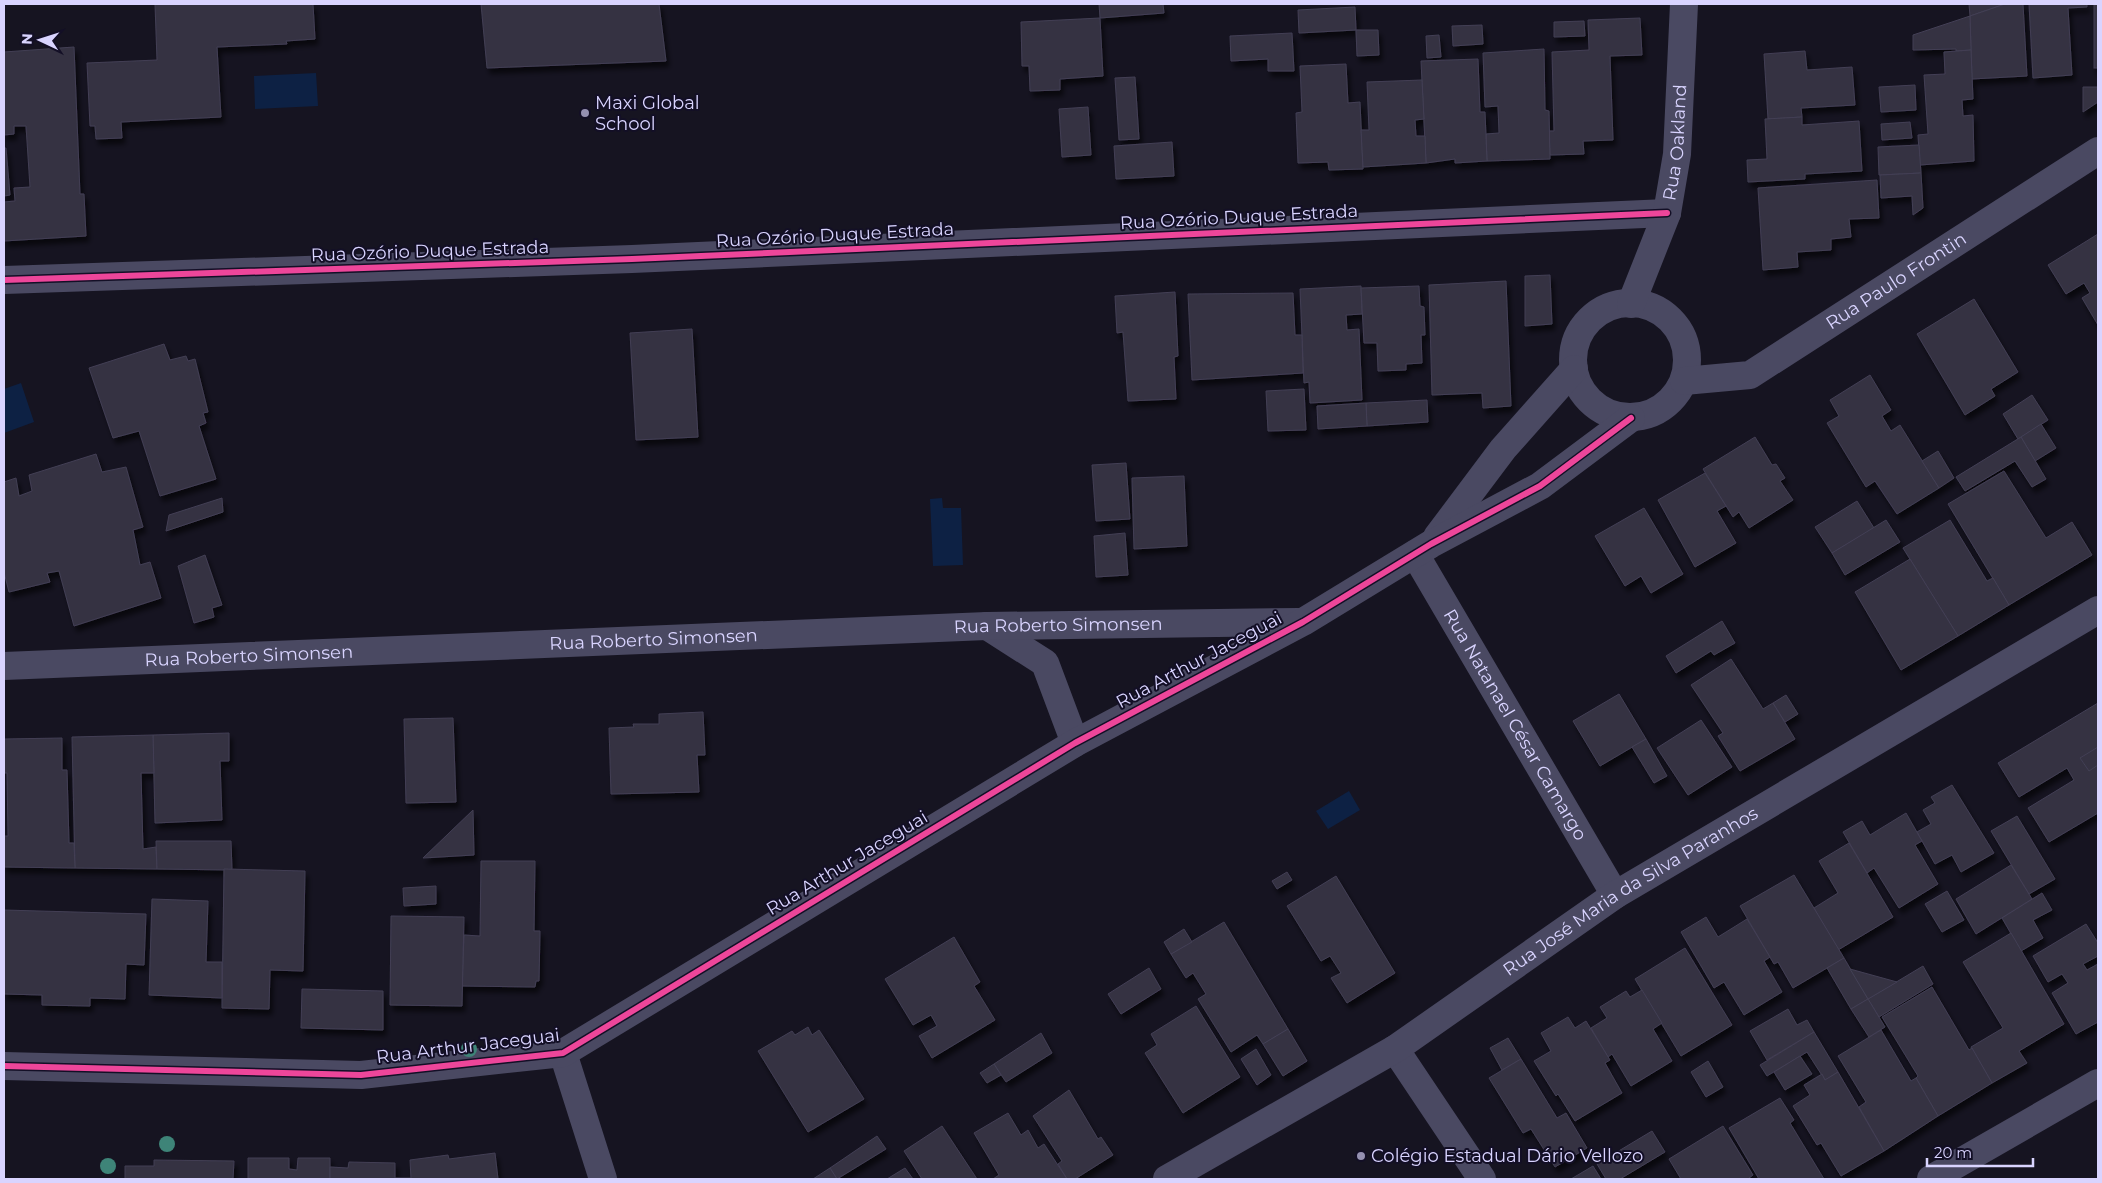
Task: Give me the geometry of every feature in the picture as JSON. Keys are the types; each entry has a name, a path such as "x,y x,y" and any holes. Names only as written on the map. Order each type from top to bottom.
{"street":[{"name":"Rua Oakland","path":"1631,304 1667,213 1677,154 1684,4"},
{"name":"Rua Paulo Frontin","path":"1684,381 1750,375 2098,151"},
{"name":"Rua Ozório Duque Estrada","path":"4,280 632,259 1667,213"},
{"path":"1621,304 1642,304 1661,312 1680,331 1685,343 1687,363 1684,381 1674,398 1661,409 1647,415 1631,418 1611,414 1594,404 1580,389 1574,369 1573,352 1578,335 1588,321 1602,310 1621,304"},
{"name":"Rua Arthur Jaceguai","path":"1423,549 1503,449 1574,369"},
{"name":"Rua Arthur Jaceguai","path":"4,1066 361,1075 563,1053 1075,743 1303,622 1423,549 1540,486 1631,418"},
{"name":"Rua Natanael César Camargo","path":"1423,549 1615,895"},
{"name":"Rua José Maria da Silva Paranhos","path":"1167,1179 1395,1049 1615,895 2098,610"},
{"name":"Rua Roberto Simonsen","path":"4,666 987,626 1303,622"},
{"path":"987,626 1045,663 1075,743"},
{"path":"1395,1049 1482,1179"},
{"path":"563,1053 603,1179"},
{"path":"1931,1179 2098,1084"}],"water":[{"path":"316,73 318,106 255,109 254,76"},
{"path":"21,383 34,422 4,433 4,389"},
{"path":"942,498 943,508 961,508 963,565 933,566 930,499"},
{"path":"1349,791 1360,810 1328,829 1316,811"}],"building":[{"path":"155,4 313,4 315,39 286,41 287,44 217,47 221,117 121,122 122,138 96,139 95,126 90,126 87,63 157,60"},
{"path":"481,4 659,4 666,61 487,68"},
{"path":"1099,4 1163,4 1164,13 1100,18"},
{"path":"1969,4 2005,4 1970,16"},
{"path":"2005,4 2023,4 2027,76 1972,79 1970,16"},
{"path":"2029,4 2087,4 2087,7 2068,8 2072,75 2033,78"},
{"path":"2094,4 2098,4 2098,68 2094,68"},
{"path":"1355,7 1356,30 1299,33 1298,10"},
{"path":"1970,16 1971,50 1913,50 1913,35"},
{"path":"1100,18 1103,76 1060,79 1060,90 1030,91 1029,66 1022,66 1021,22"},
{"path":"1640,18 1642,55 1610,56 1613,140 1583,141 1584,154 1550,155 1549,131 1554,131 1552,52 1589,50 1588,20"},
{"path":"1584,21 1585,36 1554,37 1554,22"},
{"path":"1482,25 1483,44 1453,46 1452,26"},
{"path":"1356,30 1378,30 1379,55 1357,56"},
{"path":"1292,33 1294,71 1268,71 1268,59 1231,61 1230,36"},
{"path":"1439,35 1441,57 1427,58 1426,36"},
{"path":"74,47 80,194 84,194 86,236 4,241 4,202 15,201 14,188 30,187 26,126 14,126 14,134 4,135 4,52"},
{"path":"1544,49 1545,110 1549,111 1550,159 1487,161 1486,134 1499,133 1498,106 1485,107 1483,53"},
{"path":"1971,50 1973,99 1962,100 1963,116 1973,115 1974,161 1920,165 1918,135 1928,134 1924,75 1945,74 1944,52"},
{"path":"1805,51 1807,70 1852,67 1855,105 1801,108 1802,117 1768,119 1764,54"},
{"path":"1478,59 1480,112 1485,112 1487,161 1455,163 1455,159 1426,163 1421,61"},
{"path":"1346,64 1348,103 1360,102 1363,169 1329,170 1328,162 1298,163 1296,113 1302,112 1300,66"},
{"path":"1135,77 1139,139 1119,140 1115,78"},
{"path":"1422,80 1424,119 1415,120 1416,136 1425,136 1426,163 1363,167 1361,130 1369,130 1367,82"},
{"path":"1915,85 1916,110 1881,112 1879,87"},
{"path":"2083,87 2098,87 2098,102 2083,112"},
{"path":"1088,107 1091,155 1062,157 1059,109"},
{"path":"1802,117 1802,125 1859,121 1862,171 1805,174 1805,179 1748,182 1747,160 1767,159 1765,119"},
{"path":"1910,122 1912,138 1882,140 1881,124"},
{"path":"1172,142 1174,176 1116,179 1114,146"},
{"path":"1919,145 1921,173 1879,175 1878,147"},
{"path":"4,148 6,148 10,195 4,196"},
{"path":"1921,173 1923,208 1913,215 1912,196 1881,198 1880,175"},
{"path":"1877,180 1879,218 1849,219 1851,237 1831,239 1831,250 1797,252 1798,267 1763,270 1758,188"},
{"path":"2098,234 2098,325 2082,298 2090,293 2084,283 2066,294 2048,265"},
{"path":"1550,275 1552,324 1525,326 1525,276"},
{"path":"1506,281 1511,406 1483,408 1482,393 1432,395 1429,285"},
{"path":"1361,286 1362,314 1346,315 1347,330 1359,329 1362,400 1310,403 1309,382 1304,383 1300,289"},
{"path":"1419,286 1420,306 1424,307 1425,335 1421,335 1422,363 1406,364 1406,370 1378,371 1377,343 1364,343 1361,288"},
{"path":"1175,292 1178,356 1174,357 1176,399 1128,401 1123,332 1117,333 1115,296"},
{"path":"1293,293 1295,335 1302,335 1303,373 1192,380 1188,294"},
{"path":"1974,299 2018,372 1991,389 1995,396 1965,415 1917,334"},
{"path":"692,329 698,437 636,440 630,333"},
{"path":"164,344 170,360 186,356 188,361 195,359 208,412 203,413 206,423 199,426 216,479 160,496 139,431 113,438 89,368"},
{"path":"1870,375 1891,410 1882,416 1891,431 1900,425 1939,488 1897,514 1875,481 1866,487 1827,423 1839,416 1830,400"},
{"path":"1304,389 1306,430 1268,431 1266,391"},
{"path":"2032,395 2048,420 2018,439 2003,414"},
{"path":"1427,400 1428,422 1367,426 1366,403"},
{"path":"1366,403 1367,426 1318,429 1317,406"},
{"path":"2041,424 2056,448 2035,461 2021,437"},
{"path":"1755,437 1772,465 1776,464 1785,478 1780,481 1793,500 1749,528 1739,512 1733,517 1703,469"},
{"path":"2021,437 2046,479 2032,487 2015,461 1965,491 1956,477"},
{"path":"1938,451 1954,478 1939,488 1922,461"},
{"path":"96,454 102,472 126,467 143,527 133,530 140,565 150,562 161,598 74,626 59,571 47,573 50,582 9,592 4,572 4,482 16,478 19,496 32,491 29,475"},
{"path":"1126,463 1130,519 1096,521 1092,465"},
{"path":"2004,471 2046,538 2072,522 2092,555 2009,605 1948,504"},
{"path":"1705,473 1726,506 1717,511 1736,543 1695,567 1658,500"},
{"path":"1184,476 1187,546 1134,549 1132,478"},
{"path":"222,498 223,512 166,531 169,515"},
{"path":"1857,501 1874,528 1832,553 1815,527"},
{"path":"1644,508 1683,574 1651,593 1641,576 1625,586 1595,536"},
{"path":"1886,520 1900,542 1845,575 1832,553"},
{"path":"1950,520 1987,581 1993,578 2009,605 1958,636 1903,548"},
{"path":"1125,533 1128,575 1096,577 1094,536"},
{"path":"205,555 222,605 212,608 214,617 194,623 178,566"},
{"path":"1910,559 1958,636 1901,670 1855,592"},
{"path":"1722,621 1735,643 1714,655 1711,651 1676,673 1666,656"},
{"path":"1731,659 1763,709 1773,703 1795,739 1740,771 1718,736 1723,733 1691,685"},
{"path":"1619,694 1646,739 1600,766 1573,721"},
{"path":"1786,695 1798,714 1785,722 1773,703"},
{"path":"2098,703 2098,813 2049,842 2028,808 2074,780 2067,768 2019,797 1998,763"},
{"path":"703,712 705,755 697,755 699,792 611,794 609,728 634,727 633,724 659,724 659,714"},
{"path":"453,718 456,802 406,803 404,719"},
{"path":"1701,720 1732,767 1688,795 1657,748"},
{"path":"229,733 229,761 220,761 222,820 155,823 153,735"},
{"path":"153,735 154,773 141,773 143,849 156,847 157,869 75,868 72,737"},
{"path":"62,738 62,770 67,770 69,843 74,843 75,868 4,867 4,836 8,836 7,773 4,773 4,739"},
{"path":"1646,739 1667,776 1654,783 1632,747"},
{"path":"2098,747 2098,765 2089,771 2080,758"},
{"path":"1952,785 1994,853 1961,872 1952,855 1935,864 1917,832 1931,824 1923,810 1935,803 1931,797"},
{"path":"473,810 474,855 423,858"},
{"path":"1906,813 1922,841 1915,845 1938,884 1899,908 1874,868 1867,873 1843,832 1862,821 1870,835"},
{"path":"2017,816 2055,879 2029,894 1991,831"},
{"path":"156,841 231,841 232,870 157,869"},
{"path":"1849,843 1893,917 1838,950 1814,908 1838,893 1819,861"},
{"path":"481,861 535,861 534,931 540,931 539,981 536,981 535,987 462,986 464,935 480,936"},
{"path":"2011,865 2032,899 1976,934 1956,899"},
{"path":"224,869 305,871 303,971 270,970 269,1009 222,1008"},
{"path":"1287,872 1292,880 1277,889 1272,881"},
{"path":"1794,875 1844,958 1793,988 1778,962 1774,964 1740,906"},
{"path":"1336,876 1395,973 1347,1003 1331,978 1341,973 1330,956 1321,961 1287,906"},
{"path":"436,886 436,904 404,906 403,888"},
{"path":"1947,891 1964,920 1942,932 1925,904"},
{"path":"2042,893 2052,910 2033,920 2043,938 2021,951 2002,918"},
{"path":"152,899 208,901 206,962 222,962 222,998 149,995"},
{"path":"4,910 146,914 144,965 126,964 125,999 90,998 90,1006 42,1005 42,995 4,994"},
{"path":"391,916 464,917 462,1006 390,1005"},
{"path":"1706,917 1718,937 1747,919 1770,957 1764,961 1782,992 1744,1015 1724,982 1714,988 1681,932"},
{"path":"1224,922 1288,1029 1263,1044 1257,1035 1231,1052 1198,999 1206,994 1193,973 1186,978 1171,954"},
{"path":"2086,924 2098,943 2098,956 2083,964 2087,970 2098,964 2098,1022 2076,1034 2052,993 2068,983 2062,974 2048,982 2033,956"},
{"path":"1184,929 1192,942 1171,954 1164,942"},
{"path":"2011,933 2064,1024 2019,1051 2027,1063 1992,1083 1971,1047 2003,1028 1963,962"},
{"path":"954,937 980,982 974,986 995,1020 932,1058 919,1036 937,1026 931,1015 913,1025 885,979"},
{"path":"1685,948 1732,1025 1681,1056 1635,979"},
{"path":"1844,958 1868,999 1851,1009 1827,968"},
{"path":"1923,966 1933,984 1879,1017 1868,999"},
{"path":"1149,968 1161,989 1121,1014 1108,994"},
{"path":"1850,969 1897,982 1868,999"},
{"path":"1932,987 1969,1050 1972,1048 1992,1083 1938,1116 1916,1078 1918,1076 1882,1017"},
{"path":"302,989 383,991 383,1030 301,1028"},
{"path":"1642,990 1662,1023 1653,1029 1672,1061 1631,1086 1612,1054 1608,1057 1591,1028 1607,1018 1600,1007 1626,991 1630,997"},
{"path":"1868,999 1885,1027 1869,1037 1851,1009"},
{"path":"1196,1006 1240,1077 1183,1113 1145,1053 1157,1045 1151,1034"},
{"path":"1788,1009 1797,1025 1807,1020 1814,1032 1767,1060 1750,1031"},
{"path":"1568,1017 1575,1028 1586,1021 1610,1060 1605,1063 1622,1093 1575,1121 1558,1094 1556,1096 1534,1061 1551,1051 1541,1033"},
{"path":"808,1027 812,1035 819,1030 864,1099 808,1132 758,1051 792,1031 795,1035"},
{"path":"1288,1029 1307,1061 1283,1076 1263,1044"},
{"path":"1881,1030 1911,1081 1916,1078 1938,1116 1884,1151 1859,1107 1866,1102 1838,1056"},
{"path":"1814,1032 1838,1072 1825,1080 1807,1052 1767,1076 1760,1065"},
{"path":"1041,1033 1052,1053 1006,1082 994,1064"},
{"path":"1508,1038 1521,1059 1502,1070 1490,1048"},
{"path":"1256,1049 1271,1075 1257,1085 1241,1059"},
{"path":"1800,1056 1812,1074 1785,1090 1774,1072"},
{"path":"1521,1059 1557,1118 1566,1113 1587,1148 1555,1167 1531,1129 1523,1133 1489,1078"},
{"path":"1708,1061 1723,1087 1706,1097 1691,1072"},
{"path":"994,1064 1001,1075 987,1083 980,1073"},
{"path":"1838,1072 1884,1151 1841,1176 1821,1143 1817,1145 1793,1106 1810,1095 1804,1085 1822,1074 1825,1080"},
{"path":"1069,1090 1098,1139 1101,1137 1113,1155 1075,1179 1067,1179 1058,1164 1062,1161 1033,1116"},
{"path":"1780,1098 1794,1120 1790,1123 1824,1179 1759,1179 1729,1128"},
{"path":"1008,1113 1021,1135 1028,1130 1038,1148 1044,1144 1067,1179 993,1179 999,1175 974,1133"},
{"path":"942,1126 977,1179 922,1179 904,1151"},
{"path":"1723,1126 1753,1175 1750,1179 1681,1179 1669,1159"},
{"path":"1652,1131 1665,1152 1620,1179 1606,1179 1597,1164"},
{"path":"877,1136 886,1149 837,1179 830,1168"},
{"path":"495,1153 498,1179 411,1179 410,1160 448,1155 449,1159"},
{"path":"248,1158 289,1158 289,1169 297,1170 298,1158 330,1158 330,1179 248,1179"},
{"path":"154,1160 234,1161 233,1179 125,1179 125,1166 154,1166"},
{"path":"349,1162 395,1163 395,1178 411,1179 330,1179 330,1167 348,1168"},
{"path":"1593,1166 1601,1179 1571,1179"},
{"path":"830,1168 837,1179 813,1179"},
{"path":"905,1168 913,1179 887,1179"}],"cycle path":[{"path":"4,280 632,259 1667,213"},
{"path":"4,1066 361,1075 563,1053 1075,743 1303,622 1431,544 1540,486 1631,418"}],"place":[{"name":"Maxi Global School","path":"585,113"},
{"name":"Colégio Estadual Dário Vellozo","path":"1361,1156"}]}
